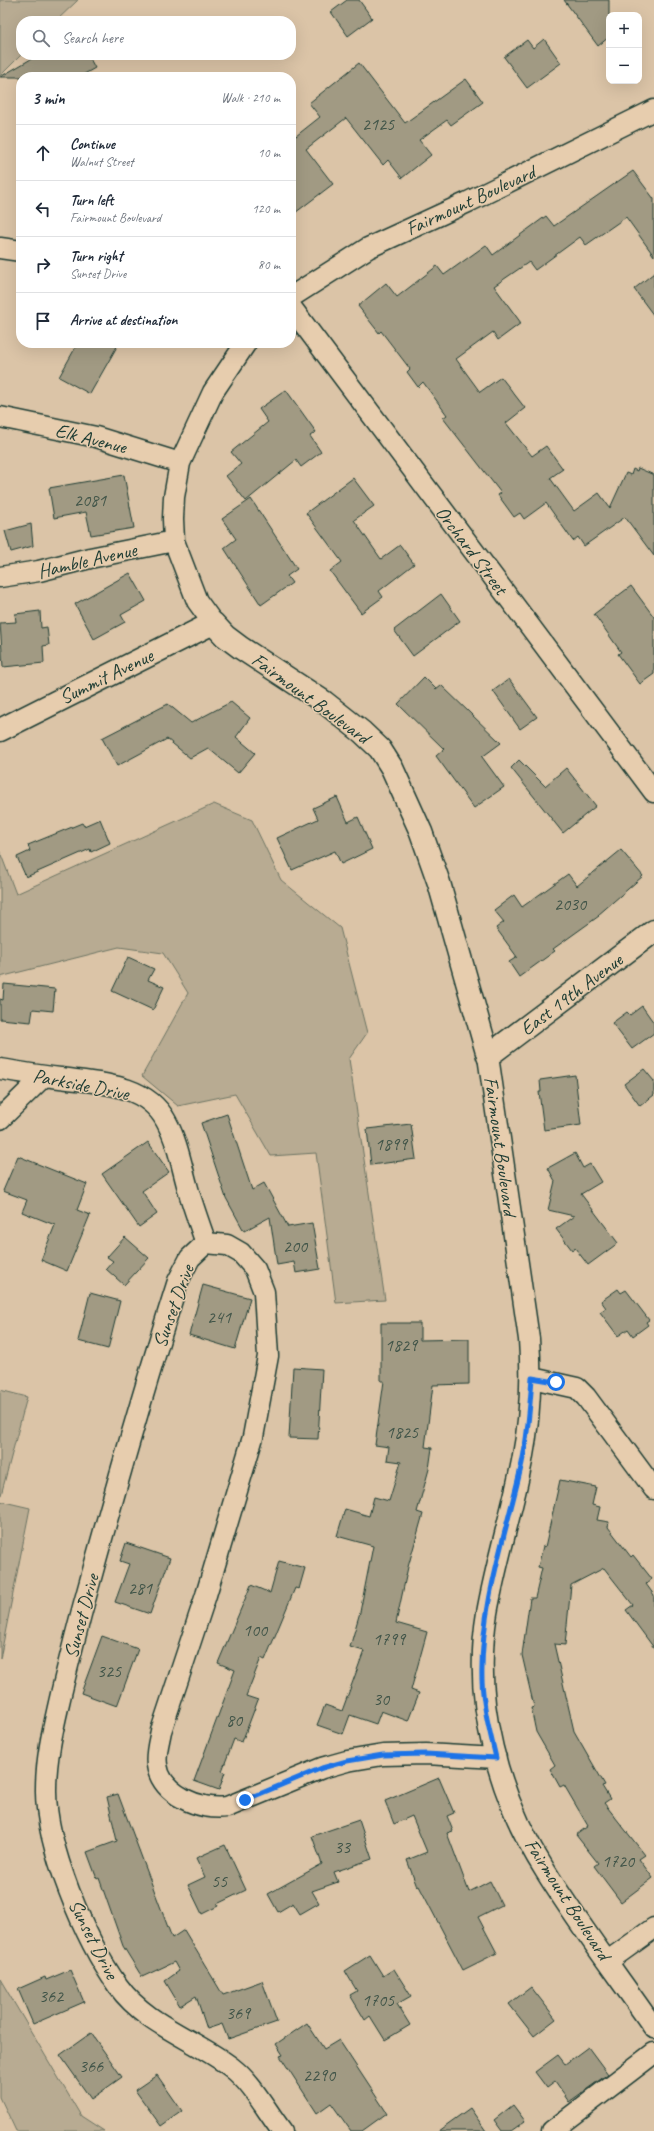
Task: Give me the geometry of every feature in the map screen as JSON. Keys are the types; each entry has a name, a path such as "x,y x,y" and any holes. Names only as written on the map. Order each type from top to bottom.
{"street":[{"name":"Fairmount Boulevard","path":"296,294 368,248 468,202 654,110"},
{"path":"0,248 16,250"},
{"name":"Orchard Street","path":"296,314 654,792"},
{"name":"Fairmount Boulevard","path":"243,348 213,392 180,463 173,519 174,541 197,602 225,636 330,706 380,749 406,794 424,839 451,922 488,1056 529,1339 532,1378 529,1417 522,1461 501,1549 484,1634 482,1659 484,1703 496,1758 510,1801 534,1852 567,1904 654,2028"},
{"name":"Elk Avenue","path":"0,417 96,437 180,463"},
{"name":"Hamble Avenue","path":"0,577 38,572 90,558 174,541"},
{"name":"Summit Avenue","path":"0,730 213,623"},
{"name":"East 19th Avenue","path":"488,1056 654,932"},
{"name":"Parkside Drive","path":"0,1069 109,1085 131,1090 158,1108 166,1120 175,1140 194,1209 206,1243"},
{"path":"0,1119 44,1076"},
{"name":"Sunset Drive","path":"276,2124 245,2079 230,2066 154,2019 135,2005 120,1989 87,1930 57,1857 51,1830 46,1791 52,1732 76,1631 117,1483 178,1281 190,1258 206,1243 227,1245 241,1253 254,1269 264,1292 268,1356 252,1436 206,1595 161,1731 157,1753 157,1766 160,1776 181,1797 197,1806 214,1809 227,1807 322,1768 347,1761 383,1755 426,1754 496,1758"},
{"path":"532,1378 577,1388 586,1397 654,1489"},
{"path":"608,1961 654,1928"},
{"path":"552,2131 654,2053"}],"shaded area":[{"path":"0,0 78,0 61,16 16,16 16,60 0,76"},
{"path":"214,804 252,820 281,880 340,928 367,1033 349,1059 385,1300 336,1303 316,1153 271,1156 235,1094 178,1106 142,1076 188,993 163,953 119,947 0,977 0,852 16,894"},
{"path":"0,1390 27,1397 1,1495 0,1495"},
{"path":"0,1501 30,1508 0,1659"},
{"path":"0,1979 81,2116 104,2131 16,2131 0,2097"}],"building":[{"path":"347,0 359,0 372,18 348,36 331,12"},
{"path":"564,0 609,0 609,12 606,12 606,39 598,46"},
{"path":"544,39 561,63 527,88 504,57 527,40 533,48"},
{"path":"29,60 91,60 95,68 88,72 16,72 16,77 0,77"},
{"path":"359,63 405,123 466,79 483,102 451,125 447,120 419,140 431,155 402,178 388,160 383,165 346,118 306,149 333,184 296,212 296,136 320,117 309,103"},
{"path":"633,171 654,199 654,256 626,217 586,245 580,237 535,270 529,262 494,286 521,323 498,340 493,332 456,359 480,392 501,377 525,408 506,423 532,456 546,446 563,469 550,478 574,511 599,493 610,508 626,473 631,475 633,469 637,471 638,468 654,475 654,556 625,517 584,546 578,537 573,541 546,503 524,519 520,513 514,517 498,495 501,493 443,418 447,415 423,382 418,387 407,372 410,369 381,331 379,333 358,306 386,283 397,297 437,266 444,275 486,245 493,255 546,216 554,226"},
{"path":"654,273 654,316 634,289"},
{"path":"75,348 116,348 90,394 59,377"},
{"path":"286,390 316,432 310,436 321,452 301,467 296,460 246,501 226,476 241,464 231,452 268,422 259,409"},
{"path":"124,475 134,528 91,535 86,512 54,518 49,488"},
{"path":"353,478 374,506 354,520 381,559 400,545 414,564 379,591 383,597 361,613 330,571 342,562 306,513"},
{"path":"251,499 297,569 287,576 292,583 261,605 224,548 236,539 222,519"},
{"path":"31,524 33,546 11,552 5,531"},
{"path":"130,573 146,601 121,615 125,622 94,639 75,604"},
{"path":"631,586 654,617 654,674 640,684 618,654 621,652 594,614"},
{"path":"441,594 460,621 413,656 394,630"},
{"path":"40,611 41,628 47,627 49,645 43,646 44,663 3,667 0,623 16,622 15,614"},
{"path":"424,677 436,689 441,685 501,743 482,757 504,787 474,808 436,756 444,749 398,704"},
{"path":"509,679 537,717 520,729 493,691"},
{"path":"231,702 250,718 236,737 255,753 238,773 208,748 190,758 167,739 117,766 102,738 168,704 191,723"},
{"path":"519,760 545,786 566,768 596,806 563,833 511,768"},
{"path":"337,797 348,822 358,817 372,849 341,864 335,851 292,870 277,838 318,819 313,808"},
{"path":"100,819 110,843 91,852 90,849 26,877 17,857 30,851 28,845 82,823 84,826"},
{"path":"621,850 643,876 598,915 599,916 553,949 555,951 519,977 509,962 517,957 496,928 504,922 494,910 514,895 522,907 568,874 577,886"},
{"path":"128,957 154,969 148,980 164,987 153,1010 112,991"},
{"path":"4,984 55,989 53,1011 33,1009 31,1022 0,1019 0,999 3,1000"},
{"path":"642,1006 654,1023 654,1033 632,1049 612,1023 627,1012 630,1015"},
{"path":"644,1069 654,1081 654,1095 640,1106 624,1084"},
{"path":"575,1075 581,1125 544,1130 539,1092 541,1092 540,1080"},
{"path":"227,1114 252,1190 264,1183 288,1227 312,1223 320,1269 296,1273 294,1262 277,1265 270,1217 244,1231 226,1198 201,1123"},
{"path":"411,1124 416,1159 371,1165 367,1129"},
{"path":"148,1142 169,1172 142,1191 157,1214 139,1227 102,1174"},
{"path":"575,1153 583,1168 590,1164 601,1182 581,1194 618,1243 588,1265 575,1248 572,1250 556,1229 574,1216 548,1210 555,1181 548,1168"},
{"path":"18,1156 87,1184 77,1210 90,1215 67,1271 41,1260 55,1225 22,1212 27,1200 3,1191"},
{"path":"125,1237 149,1258 124,1285 106,1269 113,1261 107,1257"},
{"path":"203,1285 250,1298 235,1349 189,1335"},
{"path":"618,1289 621,1293 626,1290 649,1320 646,1322 648,1325 633,1336 628,1329 618,1336 600,1312 606,1308 601,1301"},
{"path":"90,1293 120,1301 108,1349 78,1341"},
{"path":"381,1323 420,1323 420,1340 469,1339 469,1384 433,1385 425,1447 432,1448 429,1469 417,1512 423,1514 408,1567 396,1623 427,1632 411,1690 419,1693 408,1721 381,1711 376,1724 350,1715 343,1734 317,1725 325,1705 342,1711 364,1651 350,1647 360,1612 373,1546 337,1536 345,1509 369,1516 374,1497 389,1501 401,1462 387,1460 389,1447 375,1445 384,1381 381,1381"},
{"path":"293,1367 322,1369 318,1439 289,1438"},
{"path":"560,1480 596,1487 592,1505 600,1507 597,1520 609,1522 608,1527 631,1557 633,1555 652,1579 646,1584 654,1595 654,1648 626,1610 633,1605 604,1568 571,1585 565,1645 554,1644 574,1731 605,1785 602,1786 610,1799 604,1803 645,1855 639,1859 653,1878 621,1902 594,1866 598,1863 576,1835 588,1826 564,1785 560,1787 550,1769 555,1765 536,1732 531,1708 534,1707 522,1655 530,1598 535,1598 542,1568 538,1567 543,1546 545,1547"},
{"path":"126,1543 170,1558 150,1614 115,1602 129,1564 120,1561"},
{"path":"279,1561 305,1568 299,1589 295,1588 265,1660 261,1658 246,1696 258,1700 242,1742 234,1739 222,1771 225,1772 219,1790 194,1781 235,1670 218,1663 251,1585 270,1593"},
{"path":"102,1636 138,1649 117,1706 81,1693"},
{"path":"439,1778 454,1813 447,1816 453,1831 447,1833 469,1892 490,1881 502,1905 478,1917 497,1953 463,1970 419,1886 417,1887 407,1860 427,1852 412,1816 394,1824 385,1801"},
{"path":"118,1794 172,1938 184,1930 223,1995 262,1981 277,2022 228,2039 222,2024 207,2029 196,1996 180,2006 165,1981 179,1971 174,1962 142,1977 123,1946 99,1878 97,1879 87,1852 117,1841 107,1797"},
{"path":"359,1820 372,1859 334,1872 338,1882 312,1891 319,1903 300,1914 293,1903 278,1912 268,1894 322,1864 312,1836"},
{"path":"225,1845 246,1890 217,1904 218,1906 202,1914 188,1885 205,1877 196,1858"},
{"path":"370,1955 383,1976 394,1969 411,1996 397,2004 410,2025 385,2040 370,2016 365,2020 350,1995 357,1991 345,1971"},
{"path":"70,1970 84,2002 33,2024 18,1989 45,1977 46,1980"},
{"path":"531,1987 556,2019 534,2036 509,2004"},
{"path":"307,2023 324,2049 339,2040 387,2113 362,2131 351,2131 331,2103 317,2113 280,2056 283,2055 276,2044"},
{"path":"91,2033 122,2077 91,2099 60,2055"},
{"path":"588,2047 608,2074 569,2102 555,2082 547,2088 535,2072 558,2055 565,2064"},
{"path":"157,2075 182,2111 161,2126 135,2090"},
{"path":"513,2105 525,2121 511,2131 502,2131 494,2120"},
{"path":"470,2108 486,2131 438,2131"}],"route":[{"path":"245,1800 322,1768 347,1761 383,1755 426,1754 496,1758 484,1703 482,1681 482,1659 487,1613 522,1461 529,1417 532,1378 556,1382"}]}
